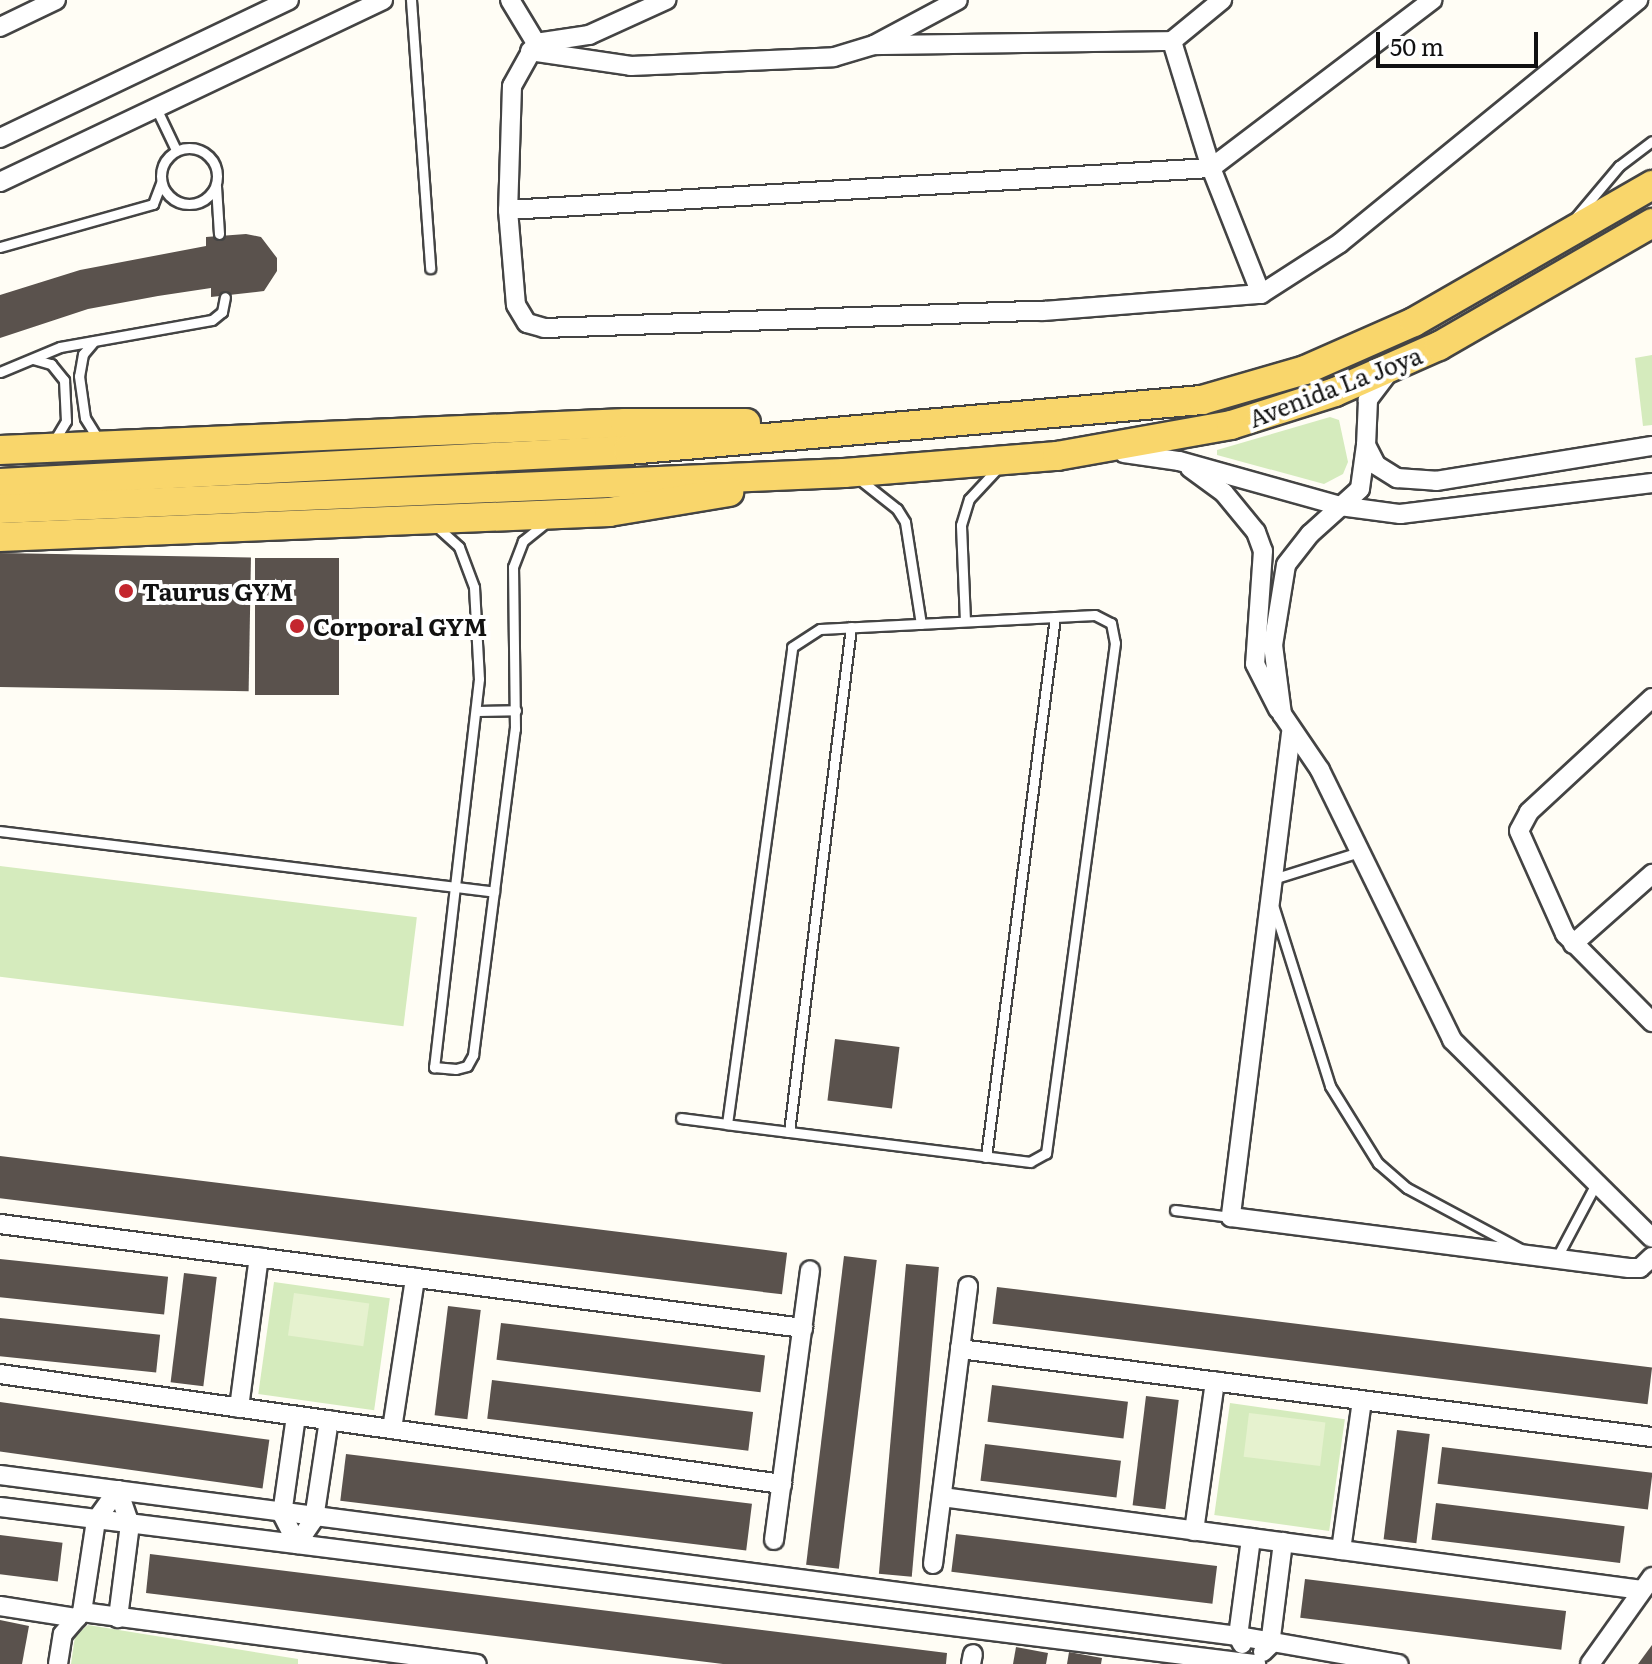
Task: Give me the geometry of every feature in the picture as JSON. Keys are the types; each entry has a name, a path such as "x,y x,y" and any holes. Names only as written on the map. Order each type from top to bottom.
{"main road":[{"name":"Avenida La Joya","path":"903,424 1137,410 1250,388 1305,370 1414,322 1652,185"},
{"name":"Avenida La Joya","path":"847,472 1057,456 1231,425 1391,369 1652,223"},
{"path":"0,450 625,423 903,424"},
{"path":"0,509 364,478 903,424"},
{"path":"0,483 847,472"},
{"path":"0,537 609,512 847,472"}],"street":[{"path":"0,27 56,0"},
{"path":"0,138 289,0"},
{"path":"0,182 383,0"},
{"path":"510,0 533,47"},
{"path":"666,0 589,35 533,47 512,86 508,210 516,305 527,323 544,328 1043,311 1261,294 1340,243 1638,0"},
{"path":"533,47 631,66 834,57 874,45 958,0"},
{"path":"874,45 1172,41 1222,0"},
{"path":"508,210 1211,168 1432,0"},
{"path":"1172,41 1211,168 1261,294"},
{"path":"1282,714 1273,645 1283,576 1294,552 1355,495 1365,478 1368,400 1391,369"},
{"path":"1366,445 1376,465 1413,481 1652,446"},
{"path":"1057,456 1139,454 1179,461 1340,506 1400,514 1652,483"},
{"path":"1179,461 1224,493 1256,532 1263,551 1255,664 1267,695 1282,714 1291,733 1315,761 1452,1040 1652,1238"},
{"path":"1652,698 1522,821 1520,842 1573,944 1652,1022"},
{"path":"1291,733 1231,1217 1629,1268 1640,1268 1652,1257"},
{"path":"1573,944 1652,874"},
{"path":"0,1224 803,1328"},
{"path":"239,1408 259,1257"},
{"path":"774,1540 810,1270"},
{"path":"392,1429 415,1278"},
{"path":"933,1564 968,1286"},
{"path":"960,1349 1652,1437"},
{"path":"0,1374 782,1484"},
{"path":"1194,1531 1215,1381"},
{"path":"1341,1550 1362,1400"},
{"path":"296,1416 282,1514 297,1544"},
{"path":"297,1544 314,1519 329,1420"},
{"path":"0,1475 314,1519 1238,1636 1270,1645 1399,1664"},
{"path":"58,1664 63,1634 80,1615 96,1520 118,1490"},
{"path":"118,1490 130,1524 118,1618"},
{"path":"942,1497 1341,1550 1647,1583 1590,1664"},
{"path":"0,1507 1254,1664"},
{"path":"1251,1538 1238,1636 1254,1664"},
{"path":"1254,1664 1270,1645 1283,1542"},
{"path":"0,1606 477,1664"},
{"path":"312,1664 316,1645"}],"lane":[{"path":"411,0 430,268"},
{"path":"156,108 176,150"},
{"path":"1535,255 1619,166 1652,141"},
{"path":"0,247 153,204 161,183 163,164 176,150 195,148 211,158 219,234"},
{"path":"161,183 171,199 188,205 205,200 216,186"},
{"path":"0,372 30,358 96,338 212,320 222,312 225,297"},
{"path":"96,338 80,366 82,408 90,431 107,446"},
{"path":"30,358 51,364 64,380 66,421 56,440 42,448"},
{"path":"965,621 960,538 964,513 994,471 1018,460"},
{"path":"847,472 887,499 905,522 921,624"},
{"path":"406,519 448,534 469,569 474,587 477,711 434,1067 456,1069 467,1066 473,1055 516,710 513,567 534,530 572,513"},
{"path":"986,1157 1055,617"},
{"path":"681,1118 727,1124 789,1132 986,1157 1030,1162 1042,1158 1049,1147 1116,635 1107,618 1055,617 851,627 808,632 792,647 787,660 727,1124"},
{"path":"789,1132 851,627"},
{"path":"477,711 516,710"},
{"path":"0,831 494,892"},
{"path":"1359,852 1272,888 1330,1086 1378,1163 1407,1188 1535,1257"},
{"path":"1556,1259 1597,1182"},
{"path":"1175,1210 1231,1217"}],"green space":[{"path":"1652,355 1652,425 1643,426 1635,358"},
{"path":"1330,417 1339,420 1348,462 1343,474 1324,484 1217,455 1217,450"},
{"path":"0,866 417,917 403,1026 0,977"},
{"path":"274,1282 390,1298 374,1410 258,1394"},
{"path":"294,1293 369,1304 363,1346 288,1336"},
{"path":"1230,1403 1345,1419 1329,1531 1214,1515"},
{"path":"1249,1413 1325,1422 1320,1466 1244,1457"},
{"path":"88,1625 298,1659 298,1664 71,1664 75,1636"}],"building":[{"path":"246,234 261,237 277,258 277,271 264,291 211,297 211,288 158,296 88,309 0,338 0,295 80,270 206,246 206,237"},
{"name":"Taurus GYM","path":"0,553 251,557 249,691 0,687"},
{"name":"Corporal GYM","path":"255,558 339,558 339,695 255,695"},
{"path":"835,1039 900,1047 892,1108 827,1101"},
{"path":"0,1156 787,1253 782,1294 0,1198"},
{"path":"844,1256 877,1260 839,1569 806,1565"},
{"path":"0,1259 168,1277 164,1314 0,1297"},
{"path":"906,1264 939,1267 912,1577 879,1574"},
{"path":"184,1273 217,1277 203,1386 171,1382"},
{"path":"997,1287 1652,1367 1648,1404 992,1324"},
{"path":"448,1306 481,1310 467,1419 435,1415"},
{"path":"0,1318 160,1335 156,1373 0,1356"},
{"path":"501,1323 765,1355 761,1392 496,1360"},
{"path":"492,1380 753,1412 748,1451 487,1419"},
{"path":"992,1385 1128,1402 1123,1438 987,1422"},
{"path":"1146,1396 1179,1400 1165,1509 1133,1505"},
{"path":"0,1402 269,1440 263,1488 0,1451"},
{"path":"1397,1430 1430,1434 1416,1543 1384,1539"},
{"path":"985,1444 1121,1461 1116,1497 980,1481"},
{"path":"1442,1447 1652,1473 1648,1510 1437,1484"},
{"path":"346,1454 752,1504 746,1550 340,1501"},
{"path":"1436,1503 1625,1526 1620,1563 1431,1540"},
{"path":"956,1534 1217,1566 1212,1604 951,1572"},
{"path":"0,1535 63,1543 58,1581 0,1574"},
{"path":"150,1554 947,1653 946,1664 723,1664 146,1593"},
{"path":"1305,1579 1566,1611 1561,1650 1300,1618"},
{"path":"0,1620 29,1626 22,1664 0,1664"},
{"path":"1652,1645 1652,1664 1638,1664"},
{"path":"1016,1647 1048,1653 1046,1664 1013,1664"},
{"path":"1069,1652 1102,1658 1101,1664 1067,1664"}],"place":[{"name":"Taurus GYM","path":"126,591"},
{"name":"Corporal GYM","path":"297,626"}]}
